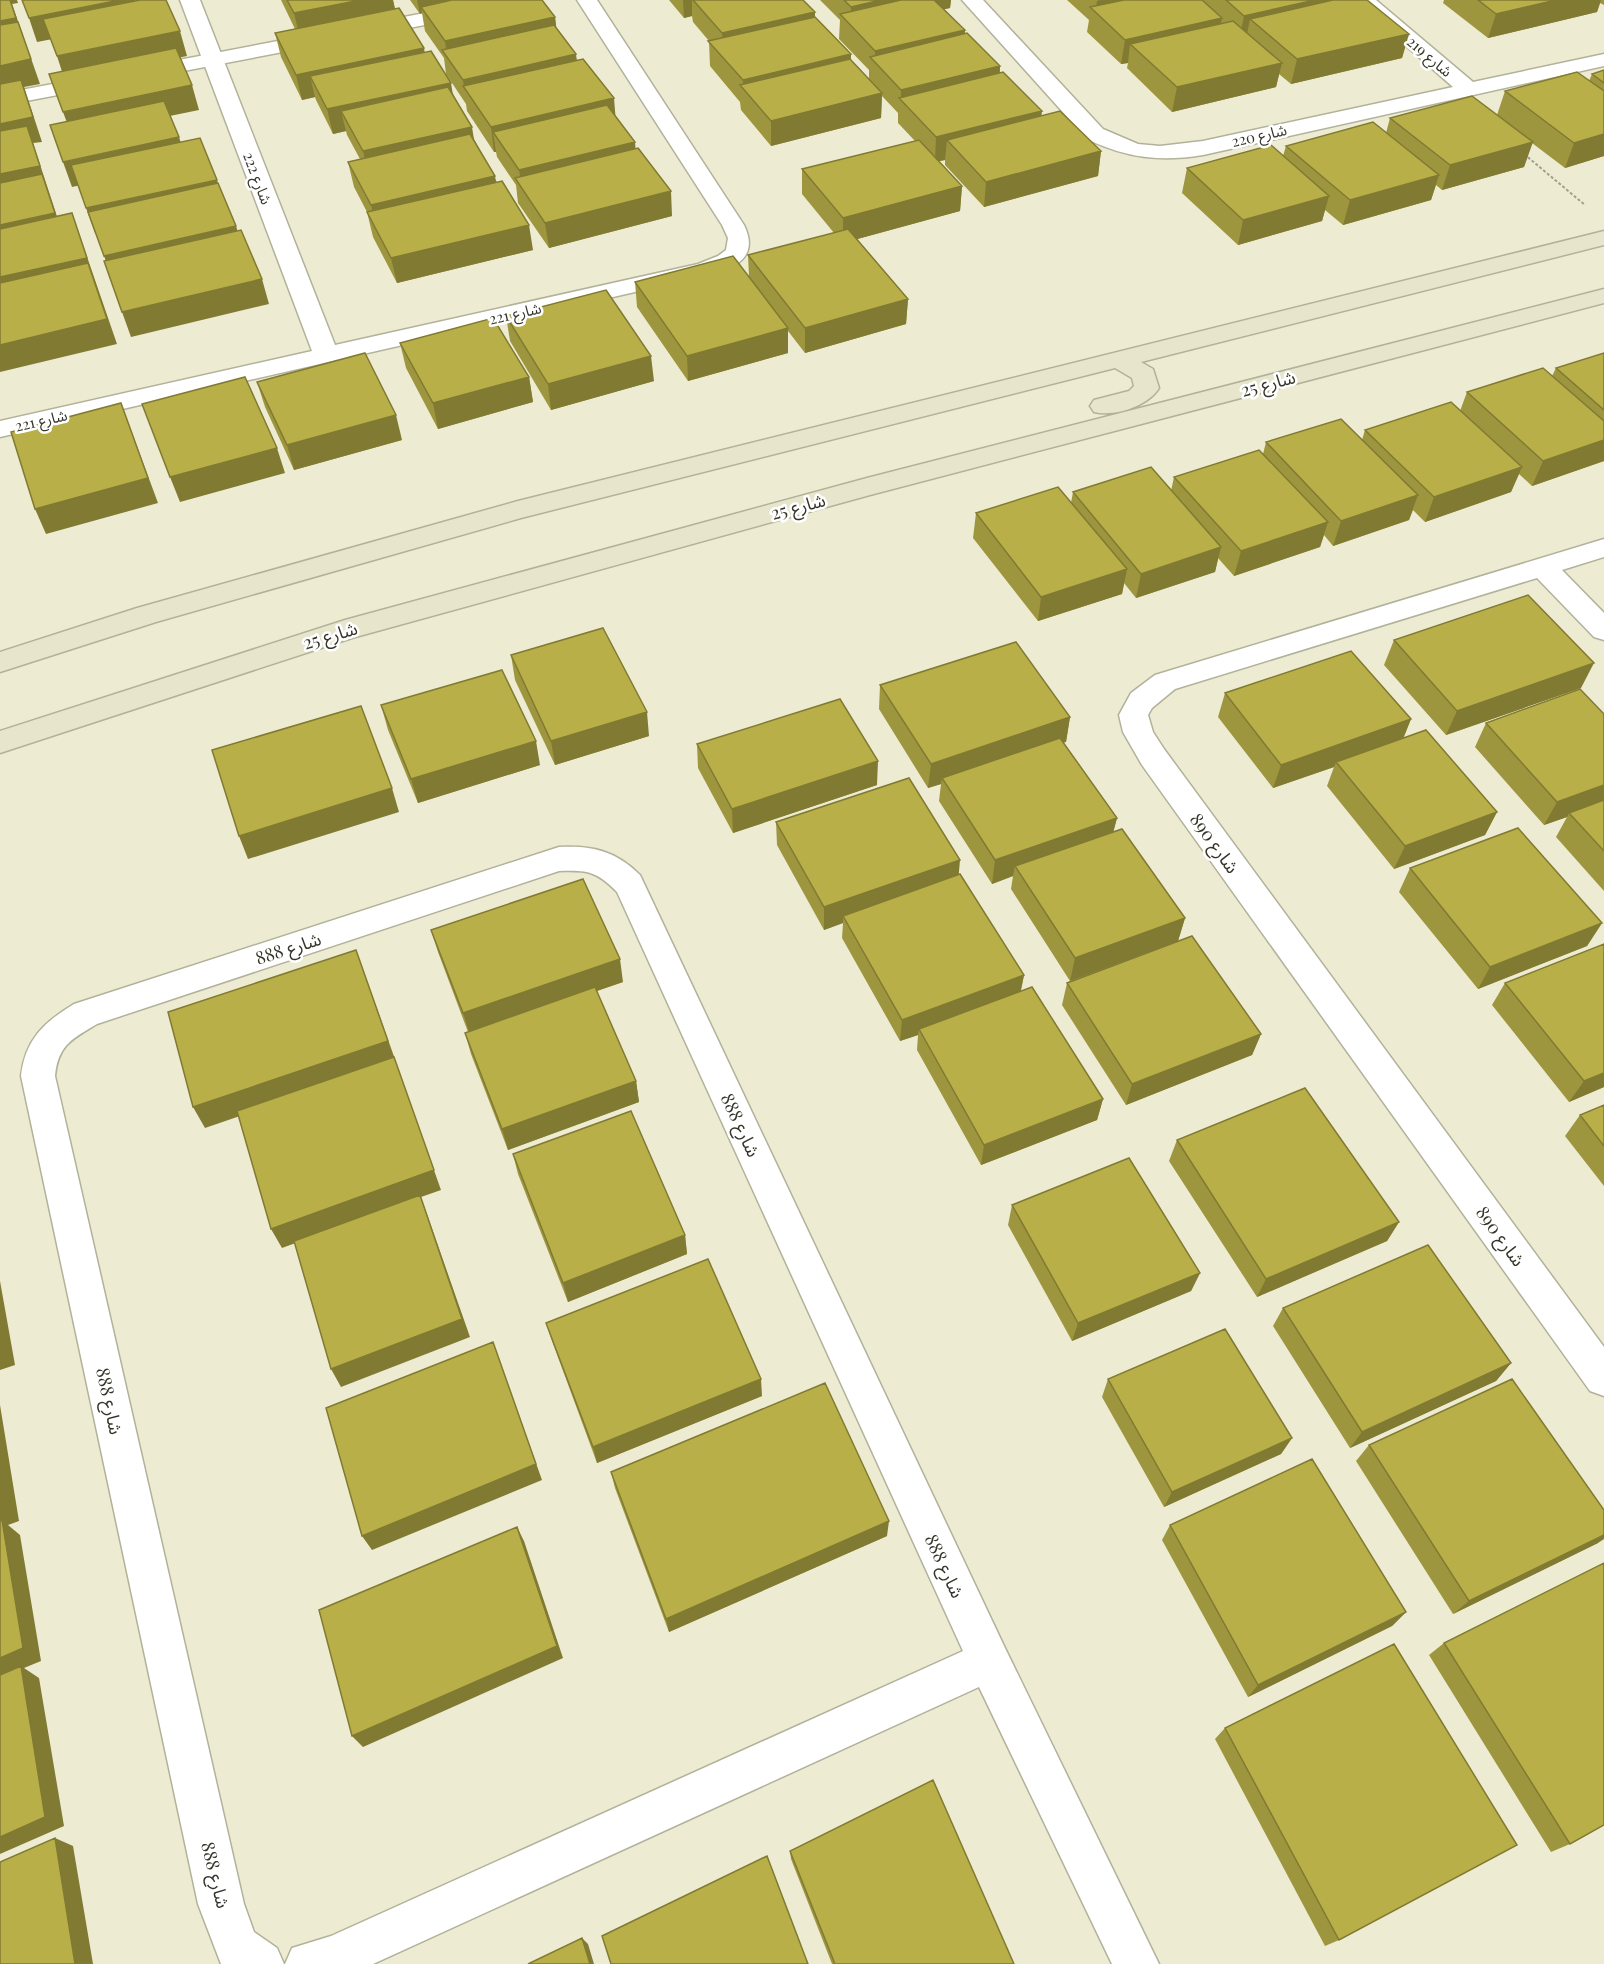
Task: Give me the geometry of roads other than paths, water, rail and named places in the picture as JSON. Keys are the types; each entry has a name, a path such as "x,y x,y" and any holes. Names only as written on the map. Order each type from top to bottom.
{"street":[{"name":"شارع 222","path":"190,0 326,355"},
{"path":"0,100 525,0"},
{"name":"شارع 221","path":"0,429 705,269 726,261 738,252 739,238 733,225 587,0"},
{"name":"شارع 220","path":"972,0 1095,134 1119,148 1144,154 1170,154 1203,148 1604,60"},
{"name":"شارع 219","path":"1364,0 1468,89"},
{"path":"0,662 158,612 518,510 1604,238"},
{"name":"شارع 25","path":"0,742 345,630 717,529 1604,296"},
{"path":"717,529 760,495 1138,397 1147,388 1144,374 1119,360"},
{"name":"شارع 890","path":"1604,548 1165,682 1143,697 1134,709 1132,723 1160,766 1604,1378"},
{"path":"1542,567 1604,630"},
{"name":"شارع 888","path":"261,1964 237,1948 221,1904 39,1076 39,1058 48,1040 86,1014 559,859 586,857 604,861 629,884 989,1661 1136,1964"},
{"path":"308,1964 334,1958 989,1661"}]}
